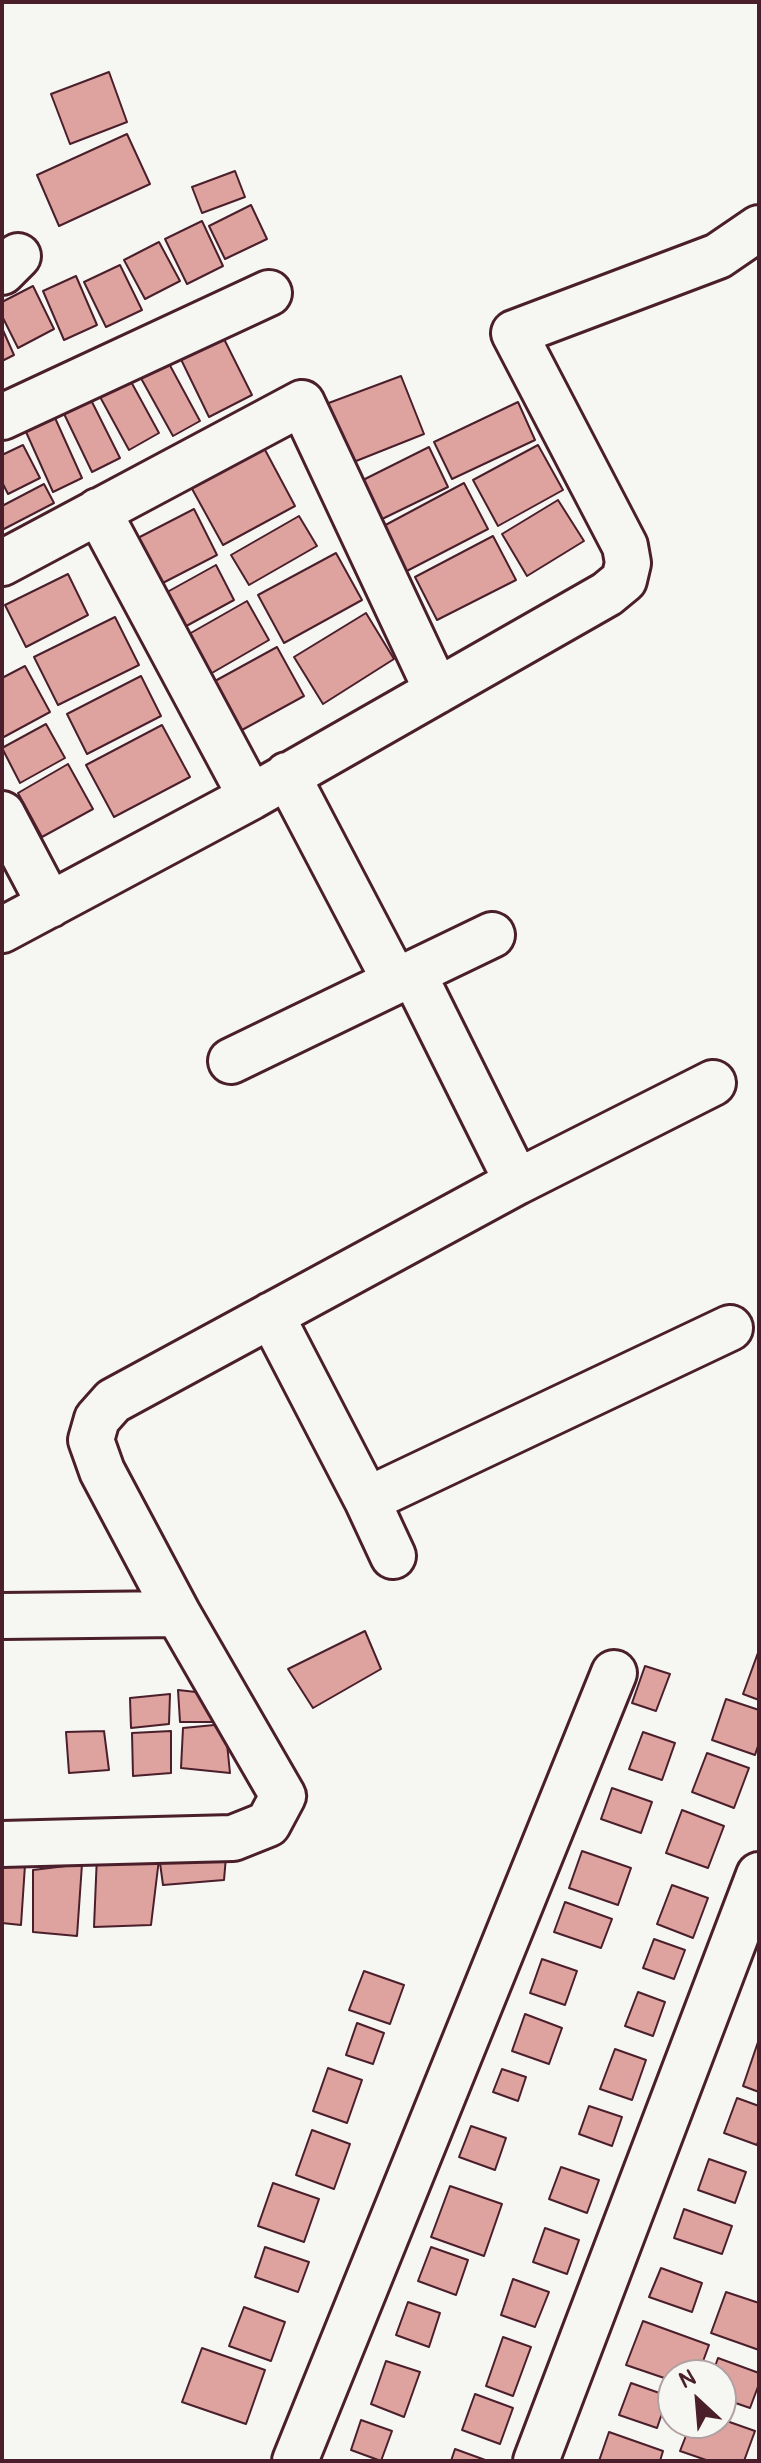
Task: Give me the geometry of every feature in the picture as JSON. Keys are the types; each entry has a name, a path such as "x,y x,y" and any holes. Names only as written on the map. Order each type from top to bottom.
{"street":[{"path":"2,930 269,786 607,594 624,580 628,563 625,546 514,333 718,256 759,228"},
{"path":"2,417 269,293"},
{"path":"2,563 302,403 437,691"},
{"path":"98,511 269,786 404,977 517,1182"},
{"path":"2,814 50,905"},
{"path":"231,1061 492,935"},
{"path":"2,1844 233,1838 268,1824 283,1796 178,1614 102,1471 91,1440 97,1419 113,1401 517,1182 713,1083"},
{"path":"271,1315 393,1556"},
{"path":"367,1500 730,1328"},
{"path":"2,1616 178,1614"},
{"path":"298,2460 614,1673"},
{"path":"536,2461 759,1875"}],"building":[{"path":"109,72 127,122 70,144 51,94"},
{"path":"127,134 150,184 59,226 37,175"},
{"path":"235,171 245,197 202,213 192,187"},
{"path":"251,205 267,239 225,259 209,226"},
{"path":"202,221 223,266 187,284 165,239"},
{"path":"159,242 180,281 145,299 124,260"},
{"path":"120,265 142,310 106,327 84,282"},
{"path":"76,276 97,325 64,340 43,291"},
{"path":"33,286 54,329 18,348 2,316 2,302"},
{"path":"216,323 252,395 209,417 174,345"},
{"path":"2,328 14,355 2,361"},
{"path":"160,347 200,421 173,436 132,362"},
{"path":"123,367 159,433 129,450 93,384"},
{"path":"401,376 424,434 341,467 318,407"},
{"path":"81,380 120,458 92,472 54,393"},
{"path":"518,402 535,440 452,479 434,442"},
{"path":"51,409 82,478 53,492 22,423"},
{"path":"23,445 40,478 8,494 2,482 2,455"},
{"path":"538,445 563,490 498,526 473,480"},
{"path":"429,447 448,487 378,521 359,482"},
{"path":"264,448 295,506 223,545 191,487"},
{"path":"464,483 488,529 401,574 378,529"},
{"path":"44,484 54,503 2,530 2,506"},
{"path":"558,500 584,541 527,576 502,534"},
{"path":"194,509 217,555 155,587 132,541"},
{"path":"299,516 317,546 249,585 231,555"},
{"path":"493,536 516,580 437,620 415,577"},
{"path":"336,553 362,600 284,643 258,595"},
{"path":"216,565 234,600 179,630 160,596"},
{"path":"68,574 88,615 26,647 5,605"},
{"path":"247,601 269,640 205,677 182,638"},
{"path":"366,613 394,659 323,704 294,657"},
{"path":"115,617 139,665 58,705 34,657"},
{"path":"277,647 304,696 242,730 215,681"},
{"path":"25,666 50,712 2,738 2,678"},
{"path":"141,676 161,716 87,754 67,714"},
{"path":"46,724 65,758 20,783 2,748"},
{"path":"162,725 190,777 114,817 86,765"},
{"path":"68,764 93,809 42,837 18,793"},
{"path":"365,1631 381,1669 313,1708 288,1669"},
{"path":"759,1650 759,1700 743,1694"},
{"path":"645,1666 670,1674 656,1711 632,1703"},
{"path":"178,1690 223,1695 233,1722 180,1722"},
{"path":"170,1694 169,1724 131,1728 130,1698"},
{"path":"726,1699 759,1710 759,1743 755,1755 712,1740"},
{"path":"225,1724 230,1773 181,1768 183,1728"},
{"path":"104,1731 109,1770 69,1773 66,1732"},
{"path":"171,1731 171,1773 133,1776 132,1733"},
{"path":"643,1732 675,1743 662,1780 629,1769"},
{"path":"707,1753 749,1768 734,1808 692,1792"},
{"path":"612,1788 652,1802 641,1833 601,1819"},
{"path":"682,1810 724,1826 708,1868 666,1853"},
{"path":"227,1845 224,1880 163,1885 158,1848"},
{"path":"582,1851 631,1868 618,1905 569,1888"},
{"path":"97,1855 159,1859 151,1925 94,1927"},
{"path":"82,1864 77,1936 33,1932 33,1870"},
{"path":"2,1865 25,1865 21,1925 2,1923"},
{"path":"672,1885 708,1898 693,1938 657,1924"},
{"path":"565,1902 612,1919 601,1948 554,1932"},
{"path":"654,1939 685,1950 674,1979 643,1968"},
{"path":"542,1959 577,1971 565,2005 530,1993"},
{"path":"364,1971 404,1985 390,2024 349,2010"},
{"path":"638,1992 665,2002 653,2036 625,2026"},
{"path":"525,2014 562,2028 549,2064 512,2051"},
{"path":"357,2023 384,2033 373,2064 346,2055"},
{"path":"759,2043 759,2092 743,2086"},
{"path":"615,2049 646,2060 632,2100 600,2089"},
{"path":"328,2068 362,2080 347,2123 313,2111"},
{"path":"502,2069 526,2077 518,2101 493,2092"},
{"path":"737,2098 759,2106 757,2145 724,2133"},
{"path":"589,2106 622,2117 612,2146 579,2134"},
{"path":"471,2126 506,2138 495,2170 459,2157"},
{"path":"312,2130 350,2144 334,2189 296,2175"},
{"path":"709,2159 746,2172 735,2203 698,2190"},
{"path":"561,2167 599,2180 587,2213 549,2199"},
{"path":"273,2183 319,2199 304,2242 258,2226"},
{"path":"450,2186 502,2204 484,2256 431,2237"},
{"path":"684,2209 732,2226 722,2254 674,2238"},
{"path":"545,2228 579,2240 567,2274 533,2262"},
{"path":"265,2247 309,2262 298,2292 255,2277"},
{"path":"431,2247 468,2260 456,2295 418,2281"},
{"path":"661,2268 702,2283 692,2312 649,2297"},
{"path":"513,2279 549,2292 535,2327 501,2315"},
{"path":"726,2292 759,2303 759,2350 711,2333"},
{"path":"408,2302 440,2313 429,2347 396,2335"},
{"path":"244,2307 285,2322 271,2361 229,2346"},
{"path":"643,2321 709,2345 704,2359 657,2359 657,2376 626,2365"},
{"path":"503,2337 531,2347 513,2396 486,2386"},
{"path":"202,2348 265,2370 246,2424 182,2402"},
{"path":"386,2361 420,2372 404,2417 371,2404"},
{"path":"737,2365 759,2373 759,2384 750,2408 737,2404"},
{"path":"631,2383 657,2392 657,2428 619,2415"},
{"path":"475,2394 513,2408 500,2444 462,2430"},
{"path":"361,2420 392,2431 381,2461 351,2450"},
{"path":"737,2425 755,2431 744,2461 709,2461 680,2451 685,2439 737,2439"},
{"path":"609,2432 663,2451 660,2461 599,2461"},
{"path":"455,2449 488,2461 451,2461"}]}
